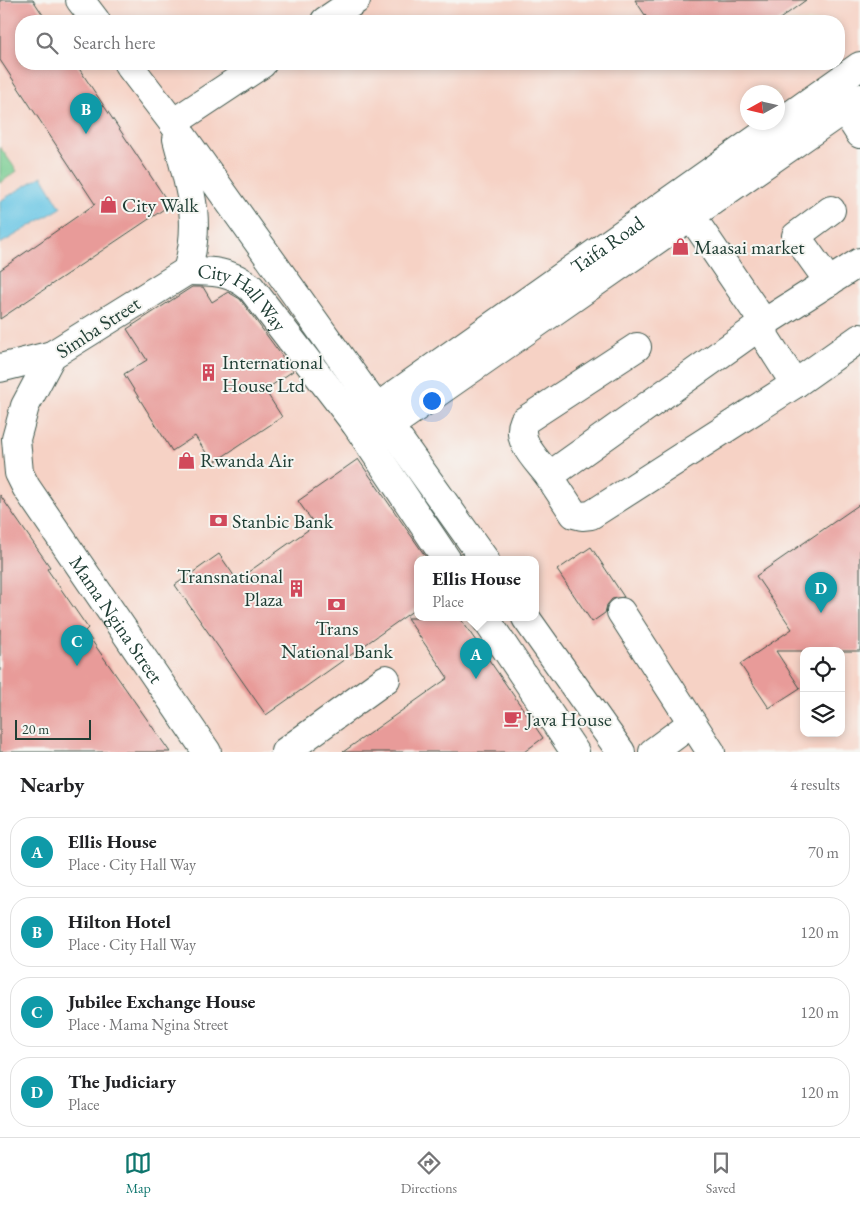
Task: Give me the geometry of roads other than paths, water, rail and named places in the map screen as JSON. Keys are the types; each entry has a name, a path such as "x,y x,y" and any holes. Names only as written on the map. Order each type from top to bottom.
{"street":[{"path":"80,0 91,15"},
{"path":"334,15 356,0"},
{"name":"Taifa Road","path":"372,424 860,66"},
{"name":"City Hall Way","path":"133,70 173,123 372,424 445,556"},
{"path":"173,123 253,70"},
{"path":"852,104 860,134"},
{"name":"Taifa Road","path":"372,424 683,221 852,104"},
{"name":"City Hall Way","path":"173,123 194,213 193,249 186,271 222,273 242,281 250,288 372,424 482,556"},
{"path":"828,282 787,242 831,210"},
{"path":"683,221 761,330 795,384"},
{"path":"549,476 828,282 860,262"},
{"name":"Simba Street","path":"26,487 20,472 16,439 25,406 52,355 186,271"},
{"path":"637,347 524,421 520,429 522,439 574,514 582,516 591,515 795,384 860,338"},
{"path":"0,368 52,355"},
{"name":"Mama Ngina Street","path":"26,487 207,752"},
{"path":"621,612 711,752"},
{"path":"487,621 574,752"},
{"path":"528,621 621,752"},
{"path":"285,752 386,679"},
{"path":"653,752 692,724"}],"water":[{"path":"42,176 61,208 0,244 0,201"}],"place":[{"name":"Hilton Hotel","path":"86,134"},
{"name":"City Walk","path":"108,205"},
{"name":"Maasai market","path":"680,247"},
{"name":"International House Ltd","path":"208,373"},
{"name":"Rwanda Air","path":"186,460"},
{"name":"Stanbic Bank","path":"218,521"},
{"name":"Transnational Plaza","path":"297,588"},
{"name":"Trans National Bank","path":"337,604"},
{"name":"The Judiciary","path":"821,613"},
{"name":"Jubilee Exchange House","path":"77,666"},
{"name":"Ellis House","path":"476,679"},
{"name":"Java House","path":"512,719"}]}
